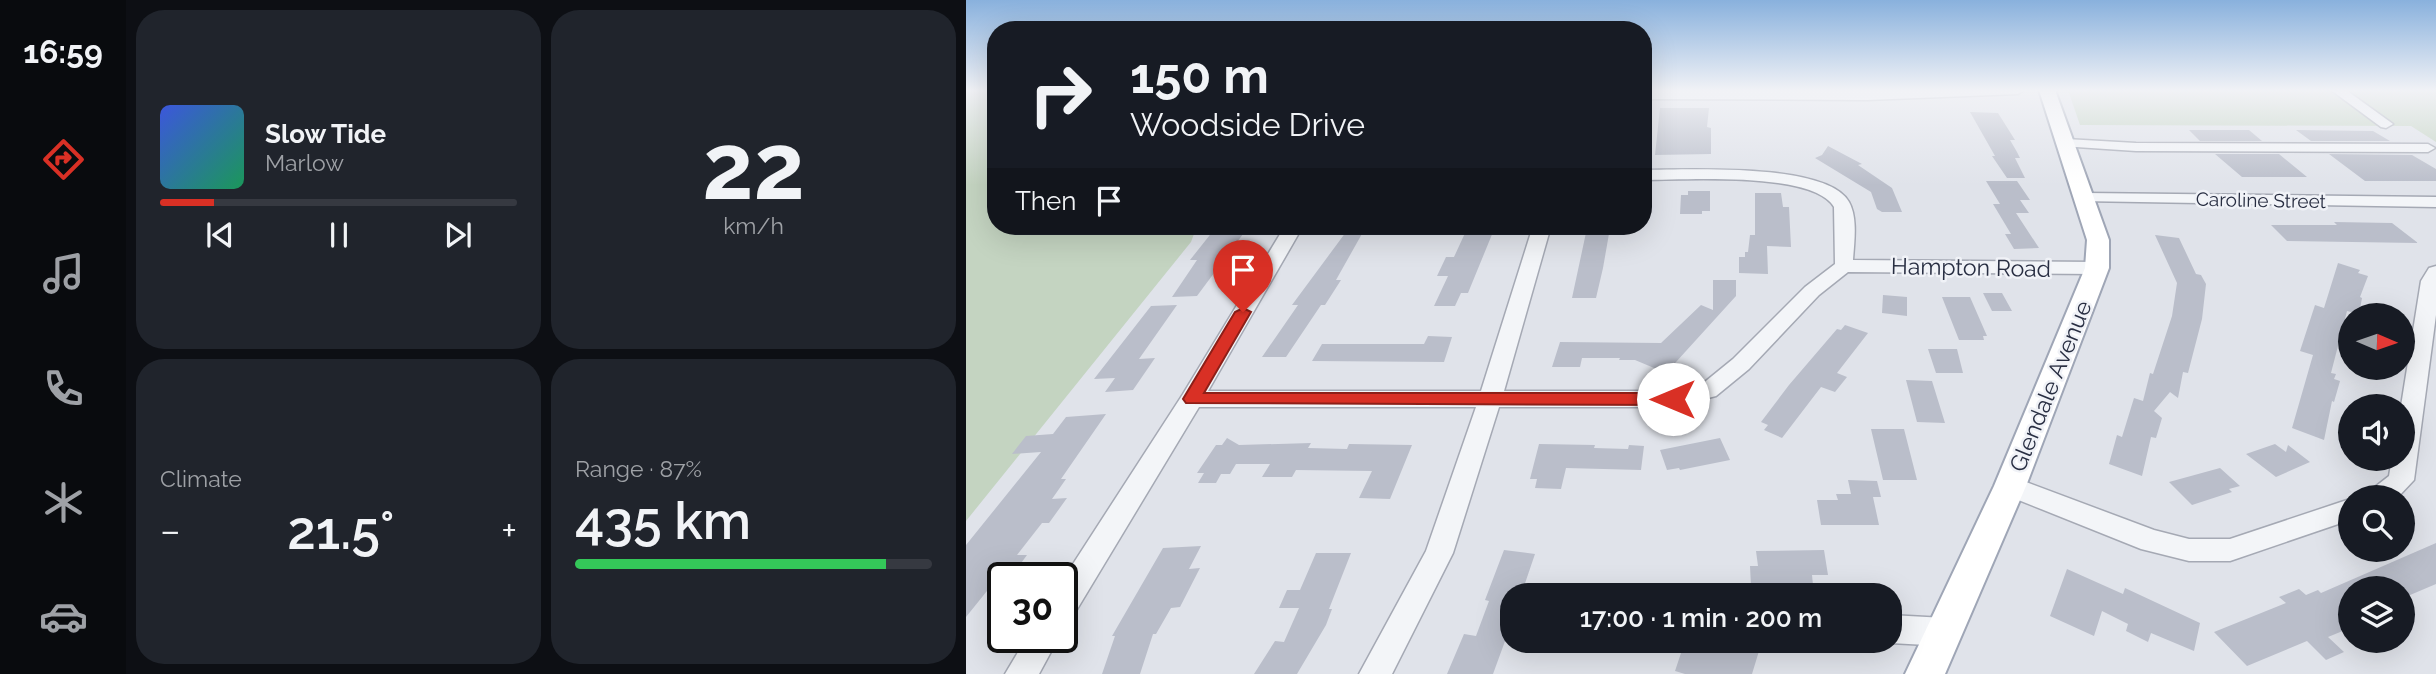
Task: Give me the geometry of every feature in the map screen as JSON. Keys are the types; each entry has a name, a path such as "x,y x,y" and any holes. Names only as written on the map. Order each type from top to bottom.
{"main road":[{"name":"Glendale Avenue","path":"1925,674 2010,486 2097,268 2098,240 2058,121"}],"street":[{"path":"2382,121 2386,124"},
{"path":"2066,143 2136,147 2428,148"},
{"path":"1192,399 1673,399 1708,391 1741,364 1811,291 1844,266 1843,204 1834,193 1820,187 1774,176 1652,175"},
{"name":"Caroline Street","path":"2086,198 2436,202"},
{"path":"1078,581 1192,399 1289,235"},
{"path":"1375,674 1439,553 1490,399 1539,235"},
{"name":"Hampton Road","path":"1844,266 2097,268"},
{"path":"2396,485 2402,480 2431,281 2436,272"},
{"path":"2010,486 2151,541 2189,550 2230,550 2338,513"},
{"path":"1902,630 1945,632"},
{"path":"1021,674 1034,653"}],"green space":[{"path":"966,121 987,121 987,235 1194,235 1191,242 966,521"},
{"path":"2079,121 2436,121 2436,142 2411,126 2080,125"}],"building":[{"path":"1659,121 1708,121 1707,127 1711,128 1711,154 1655,155"},
{"path":"1975,121 2003,121 2015,140 2010,140 2020,158 2015,158 2025,178 2007,178 1992,156 1995,156"},
{"path":"2189,130 2249,130 2262,141 2200,141"},
{"path":"2296,130 2373,131 2390,141 2311,141"},
{"path":"1828,146 1862,164 1858,165 1892,188 1902,212 1882,212 1877,209 1871,192 1815,158 1822,155"},
{"path":"2215,154 2279,154 2307,177 2242,177"},
{"path":"2329,154 2412,155 2436,169 2436,181 2365,181"},
{"path":"1986,181 2017,181 2030,200 2020,200 2029,213 2016,213 2039,248 2014,249 2005,234 2011,234 1993,204 2000,204"},
{"path":"1688,191 1710,191 1710,211 1702,211 1702,214 1680,214 1681,195 1688,195"},
{"path":"1755,193 1781,193 1783,207 1789,207 1791,247 1767,246 1768,274 1739,273 1739,257 1745,257 1750,235 1755,235"},
{"path":"2334,222 2392,223 2418,243 2287,241 2271,225 2337,225"},
{"path":"1210,235 1242,235 1197,296 1172,297 1197,260 1190,260"},
{"path":"1344,235 1361,235 1336,280 1341,280 1286,357 1262,357 1298,305 1292,305"},
{"path":"1464,235 1492,235 1468,293 1461,293 1455,306 1434,306 1448,276 1437,276 1446,257 1454,257"},
{"path":"1586,235 1609,235 1596,298 1572,298"},
{"path":"2155,235 2179,238 2196,274 2201,275 2206,284 2202,319 2188,373 2183,372 2178,398 2170,392 2154,411 2162,418 2156,438 2151,437 2142,476 2109,464 2117,435 2122,437 2134,398 2143,401 2150,373 2153,374 2172,316 2177,283"},
{"path":"2338,263 2360,270 2358,273 2368,276 2360,297 2361,303 2338,303 2338,346 2331,373 2336,374 2334,379 2340,381 2334,402 2332,401 2324,440 2292,428 2313,355 2300,351 2315,305 2324,308"},
{"path":"1713,280 1736,280 1736,296 1666,373 1635,360 1619,360 1620,358 1582,358 1580,367 1552,367 1560,342 1661,343 1701,305 1713,310"},
{"path":"1983,293 2002,293 2012,311 1992,311"},
{"path":"1883,295 1907,297 1907,316 1882,313"},
{"path":"1942,297 1970,297 1987,336 1983,336 1984,340 1959,340"},
{"path":"1177,305 1139,359 1155,358 1133,390 1105,392 1115,378 1094,379 1151,306"},
{"path":"1845,325 1868,333 1837,373 1847,377 1835,392 1821,387 1782,438 1764,430 1768,425 1761,422 1789,385 1837,329 1841,330"},
{"path":"1428,336 1452,337 1444,362 1312,361 1322,344 1424,344"},
{"path":"1928,349 1957,349 1963,373 1936,373"},
{"path":"1906,380 1932,381 1945,423 1917,422"},
{"path":"1106,414 1061,479 1066,479 1052,499 1067,498 1049,523 1042,523 1017,555 1027,555 1022,562 987,562 987,591 966,617 966,545 1041,452 1012,454 1026,436 1053,434 1066,417"},
{"path":"1871,429 1904,429 1917,480 1883,480"},
{"path":"1227,438 1239,445 1311,443 1308,448 1347,449 1349,444 1412,445 1390,499 1359,498 1372,471 1296,470 1292,477 1262,477 1270,464 1236,464 1230,474 1221,474 1216,483 1198,483 1204,473 1197,473 1216,445 1222,445"},
{"path":"1720,438 1730,460 1667,470 1660,450"},
{"path":"1539,444 1595,445 1594,448 1628,449 1629,445 1644,446 1641,470 1566,468 1561,489 1535,488 1537,479 1530,479"},
{"path":"2275,444 2286,452 2288,445 2310,462 2276,477 2246,454"},
{"path":"2220,468 2240,486 2229,489 2232,492 2192,505 2169,482"},
{"path":"1848,480 1877,481 1881,497 1873,497 1879,525 1821,525 1817,500 1838,500 1836,494 1851,494"},
{"path":"2436,543 2436,584 2415,593 2415,576 2360,576 2392,562 2415,562 2415,552"},
{"path":"1201,546 1189,569 1200,568 1180,607 1171,608 1156,634 1153,634 1140,674 1102,674 1115,636 1112,636 1163,548"},
{"path":"1504,550 1535,554 1525,583 1500,583 1501,653 1493,674 1447,674 1464,634 1476,636 1489,601 1485,600"},
{"path":"1824,550 1828,575 1812,575 1813,583 1751,583 1750,566 1758,566 1756,551"},
{"path":"1316,553 1351,553 1329,609 1332,609 1326,625 1297,674 1254,674 1275,641 1284,642 1299,608 1279,608 1287,590 1300,590"},
{"path":"2067,569 2123,594 2125,588 2200,623 2194,651 2151,633 2148,642 2126,631 2128,624 2102,611 2094,636 2050,616"},
{"path":"2338,586 2338,633 2328,637 2338,646 2338,653 2342,653 2326,660 2307,641 2247,666 2214,632 2286,603 2279,597 2299,589 2306,595 2318,590 2321,593"},
{"path":"1681,653 1758,653 1752,674 1685,674 1675,671"}],"route":[{"path":"1243,312 1192,399 1673,399"}]}
